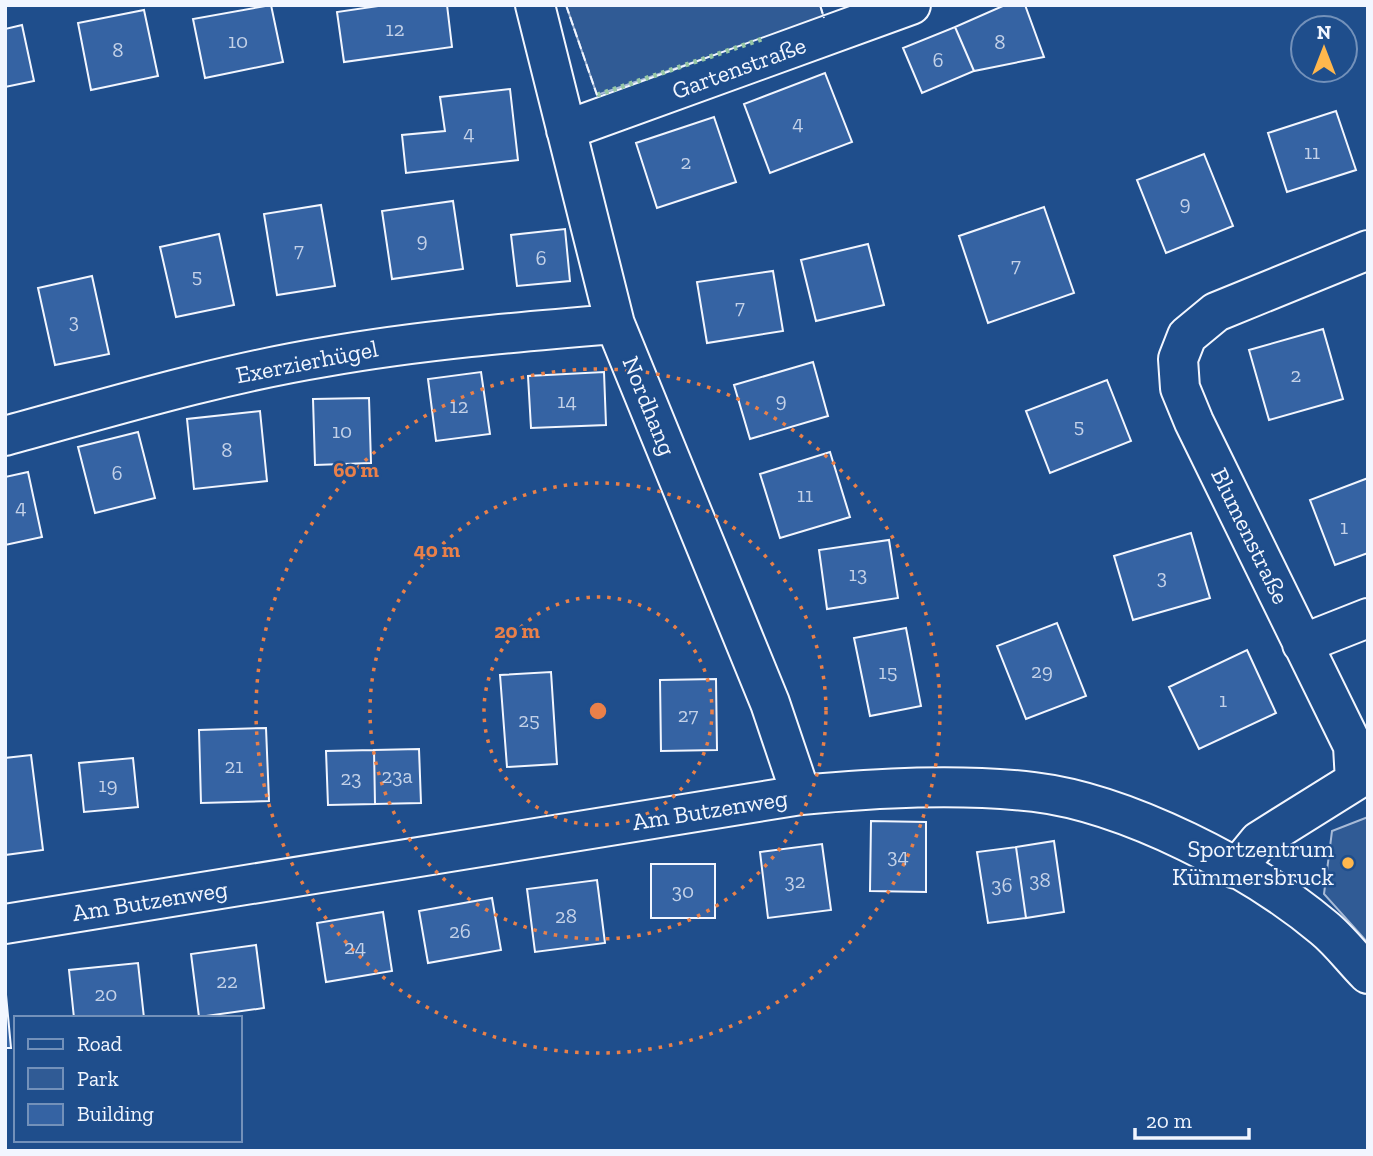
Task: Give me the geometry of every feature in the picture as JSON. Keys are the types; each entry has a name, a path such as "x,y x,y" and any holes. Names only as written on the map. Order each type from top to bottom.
{"street":[{"name":"Nordhang","path":"535,5 615,324 770,703 801,795"},
{"name":"Gartenstraße","path":"566,130 911,5"},
{"name":"Blumenstraße","path":"1236,869 1259,841 1355,781 1353,746 1194,422 1180,388 1178,359 1187,337 1216,312 1368,250"},
{"name":"Exerzierhügel","path":"5,436 190,385 323,357 435,340 615,324"},
{"path":"1303,643 1368,618"},
{"name":"Am Butzenweg","path":"5,924 801,795 873,789 968,787 1036,792 1107,809 1162,829 1236,869 1324,928 1368,974"}],"green space":[{"path":"566,5 820,5 824,18 597,95"},
{"name":"Sportzentrum Kümmersbruck","path":"1368,817 1368,943 1324,894 1332,831"}],"building":[{"path":"271,5 283,62 205,78 193,19"},
{"path":"385,5 447,5 452,47 344,62 337,12"},
{"path":"1005,5 1025,5 1044,57 974,71 955,27"},
{"path":"144,10 158,76 91,90 78,23"},
{"path":"22,25 34,81 5,87 5,29"},
{"path":"955,27 974,71 922,93 903,48"},
{"path":"825,73 852,142 770,173 744,104"},
{"path":"510,89 518,160 406,173 402,135 445,131 440,97"},
{"path":"1336,111 1356,170 1287,192 1268,133"},
{"path":"714,117 736,182 657,208 636,143"},
{"path":"1204,154 1233,226 1166,253 1137,180"},
{"path":"453,201 463,269 392,279 382,211"},
{"path":"321,205 335,286 277,295 264,214"},
{"path":"1044,207 1074,293 988,323 959,236"},
{"path":"565,229 570,281 517,286 511,235"},
{"path":"219,234 234,305 176,317 160,247"},
{"path":"868,244 884,305 816,321 801,260"},
{"path":"773,271 783,331 707,343 697,282"},
{"path":"92,276 109,354 55,365 38,288"},
{"path":"1323,329 1343,399 1269,420 1249,350"},
{"path":"813,362 828,416 750,439 734,385"},
{"path":"481,372 490,434 436,441 428,379"},
{"path":"604,372 606,425 531,428 528,376"},
{"path":"1107,380 1131,441 1050,473 1026,411"},
{"path":"369,398 371,463 315,465 313,399"},
{"path":"260,411 267,481 194,489 187,419"},
{"path":"138,432 155,498 95,513 78,447"},
{"path":"830,452 850,517 780,538 760,474"},
{"path":"28,472 42,537 5,545 5,477"},
{"path":"1368,478 1368,553 1335,565 1310,500"},
{"path":"1191,533 1210,598 1133,620 1114,556"},
{"path":"889,540 898,598 827,609 819,550"},
{"path":"1057,623 1086,696 1026,719 997,646"},
{"path":"906,628 921,706 870,716 854,638"},
{"path":"1247,650 1276,713 1199,749 1169,687"},
{"path":"551,672 557,764 507,767 500,675"},
{"path":"716,679 717,750 661,751 660,680"},
{"path":"266,728 269,801 201,803 199,730"},
{"path":"419,749 421,803 375,804 374,750"},
{"path":"374,750 375,804 328,805 326,751"},
{"path":"31,755 43,850 5,855 5,758"},
{"path":"133,758 138,807 84,812 79,763"},
{"path":"871,821 926,822 926,892 870,891"},
{"path":"1054,841 1064,912 1026,918 1016,847"},
{"path":"822,844 831,910 768,918 760,852"},
{"path":"1016,847 1026,918 988,923 977,852"},
{"path":"651,864 715,864 715,918 651,918"},
{"path":"597,880 605,943 535,952 527,889"},
{"path":"492,898 501,950 428,963 419,911"},
{"path":"383,912 392,971 326,982 317,923"},
{"path":"256,945 264,1008 199,1016 191,954"},
{"path":"138,963 144,1016 74,1016 69,970"},
{"path":"5,984 11,1048 5,1048"}],"hedge":[{"path":"597,95 765,38"}],"fence":[{"path":"566,5 597,95"},
{"path":"820,5 824,18"}],"place":[{"name":"Sportzentrum Kümmersbruck","path":"1348,863"}]}
